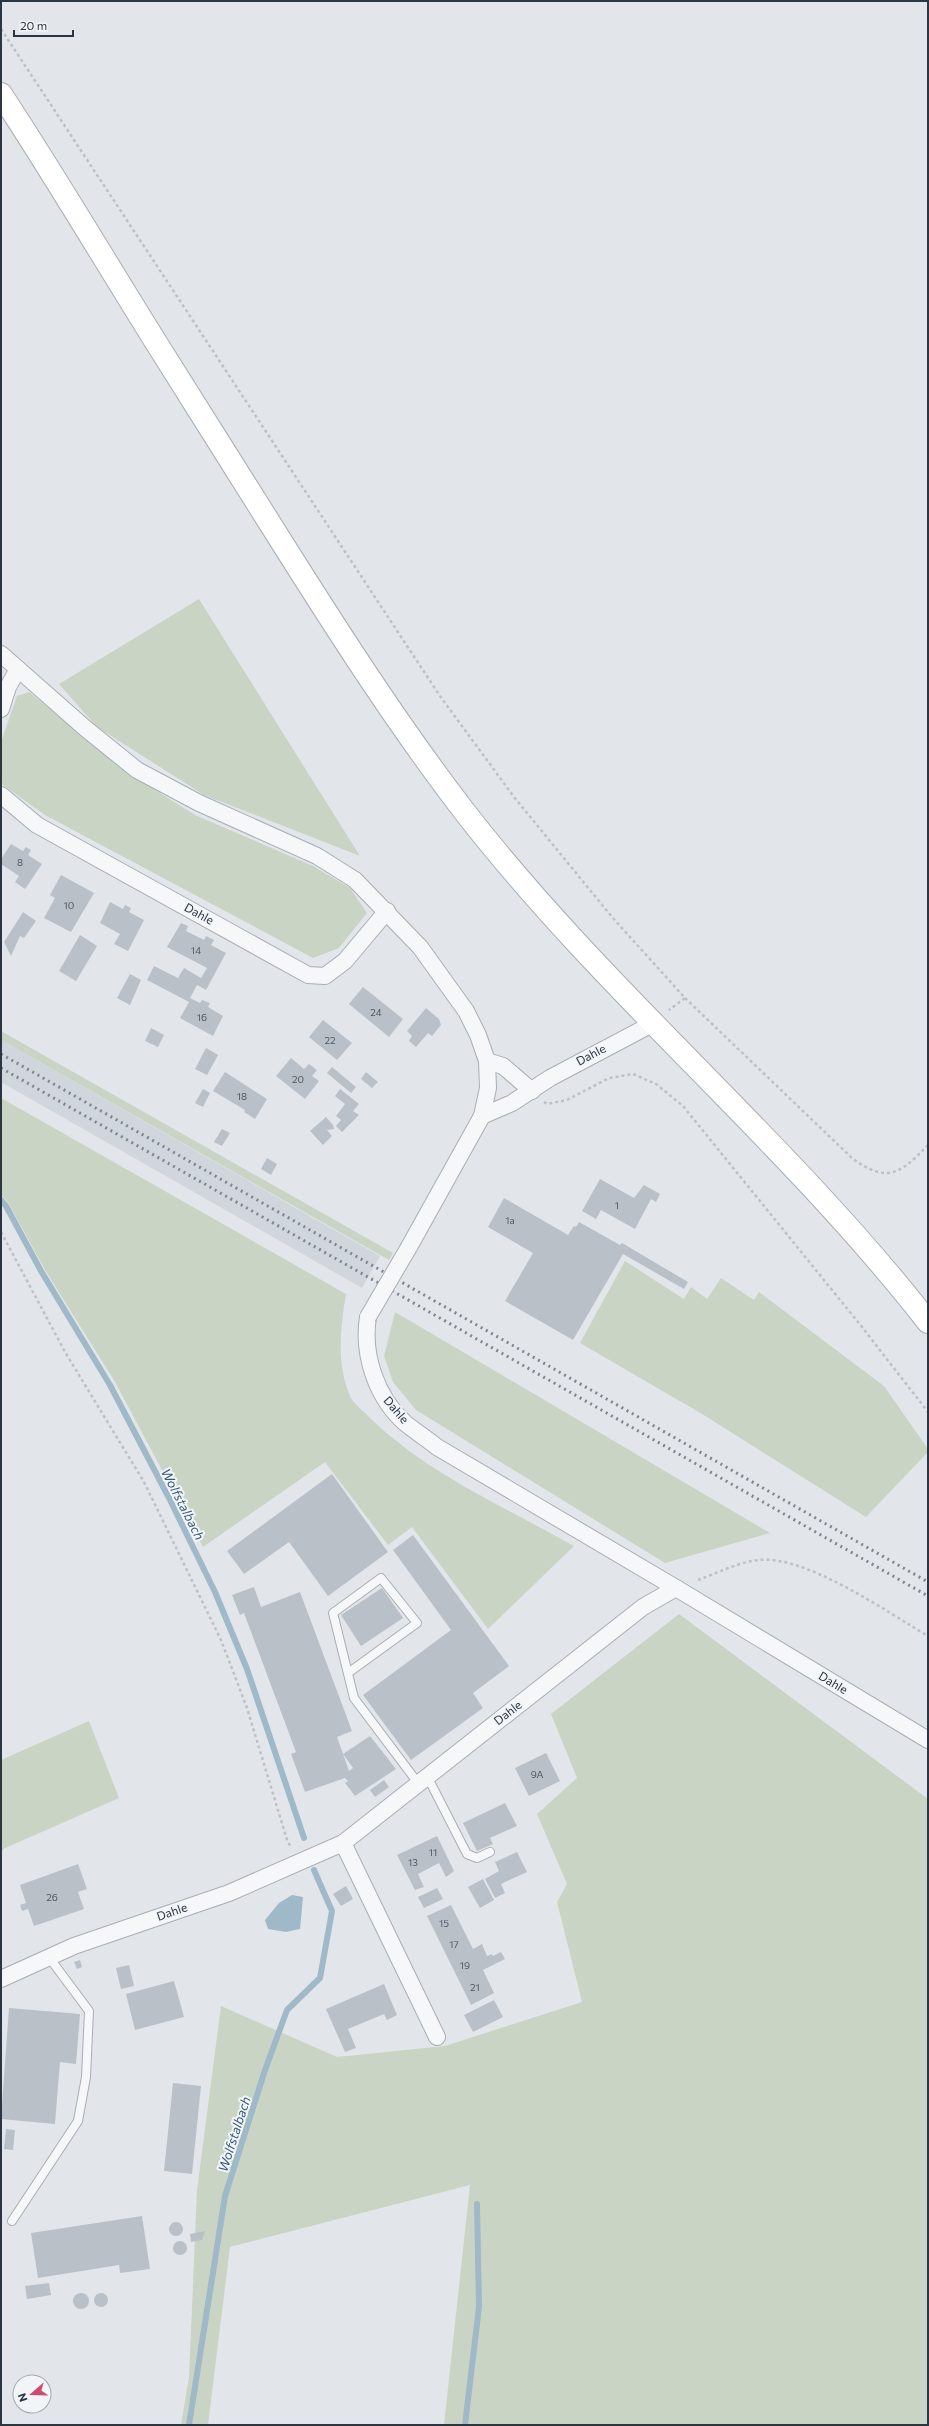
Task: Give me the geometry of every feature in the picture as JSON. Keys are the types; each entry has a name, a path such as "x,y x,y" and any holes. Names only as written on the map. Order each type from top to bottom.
{"main road":[{"path":"1,94 250,492 401,725 464,811 523,884 594,961 820,1195 896,1280 928,1322"}],"street":[{"name":"Dahle","path":"1,654 85,728 137,770 198,803 317,856 355,880 387,911 420,947 466,1010 478,1035 487,1061 488,1088 482,1116 368,1317 365,1335 369,1362 381,1392 404,1422 437,1447 676,1588 928,1740"},
{"path":"1,709 8,687 18,669"},
{"name":"Dahle","path":"1,795 37,825 308,975 325,976 345,961 387,911"},
{"name":"Dahle","path":"482,1116 512,1103 550,1078 654,1023"},
{"path":"487,1061 503,1066 532,1091"},
{"name":"Dahle","path":"1,1979 48,1956 229,1893 343,1843 643,1607 676,1588"},
{"path":"343,1843 437,2037"}],"lane":[{"path":"348,1673 417,1623 381,1578 333,1613 354,1698 423,1779 467,1854 477,1858 490,1852"},
{"path":"12,2221 78,2121 86,2077 88,2012 48,1956"}],"path":[{"path":"1,29 440,696 514,796 612,917 685,998 853,1159 868,1170 882,1174 896,1173 914,1160 928,1145"},
{"path":"654,1023 685,998"},
{"path":"532,1091 547,1104 567,1100 609,1078 633,1074 656,1084 683,1106 862,1327 928,1412"},
{"path":"1,1232 65,1352 144,1482 211,1619 247,1708 288,1843 306,1860"},
{"path":"676,1588 734,1565 760,1559 790,1563 821,1575 928,1636"}],"shaded area":[{"path":"1,1040 380,1256 362,1288 1,1082"}],"green space":[{"path":"199,599 360,856 204,795 97,727 59,684"},
{"path":"29,692 136,778 195,815 313,866 350,888 367,913 339,948 313,958 45,815 3,785 1,780 1,742 17,696"},
{"path":"1,1031 393,1253 389,1260 1,1040"},
{"path":"1,1098 346,1294 342,1320 341,1360 346,1385 351,1398 355,1403 393,1438 442,1473 574,1546 488,1629 412,1527 388,1545 325,1462 203,1547 115,1382 45,1270 9,1204 1,1194"},
{"path":"625,1261 684,1299 691,1287 707,1299 721,1278 754,1300 759,1292 884,1386 928,1449 928,1452 866,1517 702,1414 580,1343"},
{"path":"395,1312 770,1533 665,1563 416,1410 393,1382 384,1356"},
{"path":"679,1614 928,1799 928,2425 444,2425 470,2185 230,2247 208,2425 181,2425 189,2377 197,2190 221,2006 337,2057 445,2046 582,2002 557,1902 567,1884 537,1814 577,1778 551,1714"},
{"path":"89,1721 119,1798 3,1849 1,1853 1,1760"}],"water":[{"path":"292,1895 303,1897 300,1929 286,1932 268,1929 265,1920 279,1903"}],"building":[{"path":"11,844 23,851 26,847 31,850 28,855 42,864 25,889 15,882 19,876 1,864 1,859"},
{"path":"61,875 94,893 71,932 44,918 55,898 50,895"},
{"path":"110,902 123,909 125,905 131,908 129,912 144,920 128,951 114,944 120,934 100,923"},
{"path":"23,912 36,921 24,938 20,936 11,956 4,942"},
{"path":"181,923 188,926 186,931 204,940 206,936 214,940 211,945 226,953 206,990 197,985 190,998 200,1003 202,1000 210,1003 208,1007 223,1016 213,1036 180,1018 189,1002 147,980 154,966 178,978 184,968 201,978 207,968 167,947"},
{"path":"80,935 97,946 76,981 59,971"},
{"path":"130,974 141,980 130,1005 117,998"},
{"path":"363,987 403,1019 389,1037 349,1004"},
{"path":"426,1008 439,1019 441,1025 432,1036 428,1033 416,1047 409,1041 412,1036 407,1031"},
{"path":"323,1020 352,1043 337,1060 309,1037"},
{"path":"151,1028 164,1035 158,1047 145,1041"},
{"path":"206,1048 218,1055 207,1075 195,1069"},
{"path":"291,1058 304,1069 309,1064 317,1070 312,1076 319,1081 305,1099 276,1076"},
{"path":"332,1067 356,1087 351,1093 327,1073"},
{"path":"225,1072 267,1099 255,1119 244,1112 245,1110 213,1091"},
{"path":"366,1072 378,1082 372,1088 361,1079"},
{"path":"203,1089 210,1093 203,1107 195,1103"},
{"path":"340,1089 359,1104 353,1111 359,1115 342,1132 336,1126 341,1120 336,1116 345,1104 335,1096"},
{"path":"326,1117 333,1125 334,1129 327,1130 332,1136 323,1145 310,1131"},
{"path":"222,1129 230,1133 222,1146 214,1142"},
{"path":"267,1158 277,1164 271,1175 261,1169"},
{"path":"600,1179 634,1198 644,1185 660,1194 656,1202 651,1199 635,1229 601,1210 596,1219 582,1211"},
{"path":"504,1198 568,1235 574,1226 576,1227 579,1222 620,1245 622,1243 688,1282 684,1289 623,1254 573,1340 505,1301 533,1253 488,1227"},
{"path":"332,1474 388,1552 328,1596 289,1542 244,1574 227,1551"},
{"path":"413,1535 509,1666 473,1693 483,1708 411,1760 363,1695 451,1630 393,1550"},
{"path":"254,1587 261,1607 300,1592 352,1731 337,1737 343,1754 370,1736 396,1769 355,1796 345,1783 348,1781 345,1778 305,1792 291,1754 296,1752 244,1613 240,1615 232,1595","holes":["343,1754 353,1768 349,1771"]},
{"path":"382,1588 403,1618 361,1646 341,1615"},
{"path":"546,1753 560,1781 529,1796 515,1768"},
{"path":"384,1780 389,1787 375,1797 370,1790"},
{"path":"505,1803 517,1826 490,1838 493,1844 477,1851 463,1823"},
{"path":"437,1836 454,1871 446,1877 439,1863 418,1874 424,1887 415,1890 397,1855"},
{"path":"517,1852 527,1872 501,1884 505,1893 495,1898 485,1879 499,1871 495,1862"},
{"path":"78,1864 87,1889 78,1892 84,1909 34,1926 28,1909 22,1911 20,1905 26,1903 20,1885"},
{"path":"483,1879 494,1900 480,1908 468,1887"},
{"path":"346,1886 353,1899 341,1906 333,1894"},
{"path":"437,1888 443,1899 424,1908 418,1897"},
{"path":"451,1905 473,1949 482,1944 487,1956 492,1954 493,1956 501,1952 505,1959 483,1970 494,1993 471,2005 427,1916"},
{"path":"80,1960 82,1967 77,1969 74,1962"},
{"path":"129,1965 134,1986 121,1989 116,1968"},
{"path":"174,1981 184,2017 135,2030 126,1994"},
{"path":"384,1984 397,2015 387,2020 384,2014 348,2029 356,2048 345,2052 326,2009"},
{"path":"494,2000 503,2017 473,2032 464,2015"},
{"path":"9,2008 80,2014 76,2064 60,2062 55,2124 1,2119"},
{"path":"173,2083 201,2086 192,2174 164,2171"},
{"path":"6,2129 15,2130 13,2150 4,2149"},
{"path":"142,2216 150,2269 120,2273 119,2265 38,2278 31,2233"},
{"path":"173,2222 179,2222 183,2226 183,2232 179,2236 173,2236 169,2232 169,2226"},
{"path":"205,2231 202,2240 191,2242 190,2234"},
{"path":"177,2241 183,2241 187,2245 187,2251 183,2255 177,2255 173,2251 173,2245"},
{"path":"49,2283 51,2295 27,2299 25,2286"},
{"path":"81,2293 88,2298 89,2301 84,2308 81,2309 74,2304 73,2301 78,2294"},
{"path":"101,2293 106,2295 108,2300 106,2305 101,2307 96,2305 94,2300 96,2295"}],"waterway":[{"name":"Wolfstalbach","path":"1,1200 6,1206 41,1271 110,1385 169,1498 215,1592 247,1669 304,1838"},
{"name":"Wolfstalbach","path":"189,2425 225,2196 265,2070 287,2010 320,1978 332,1911 314,1870"},
{"path":"465,2425 479,2307 477,2204"}],"railway":[{"path":"1,1054 928,1582"},
{"path":"1,1068 928,1596"}]}
